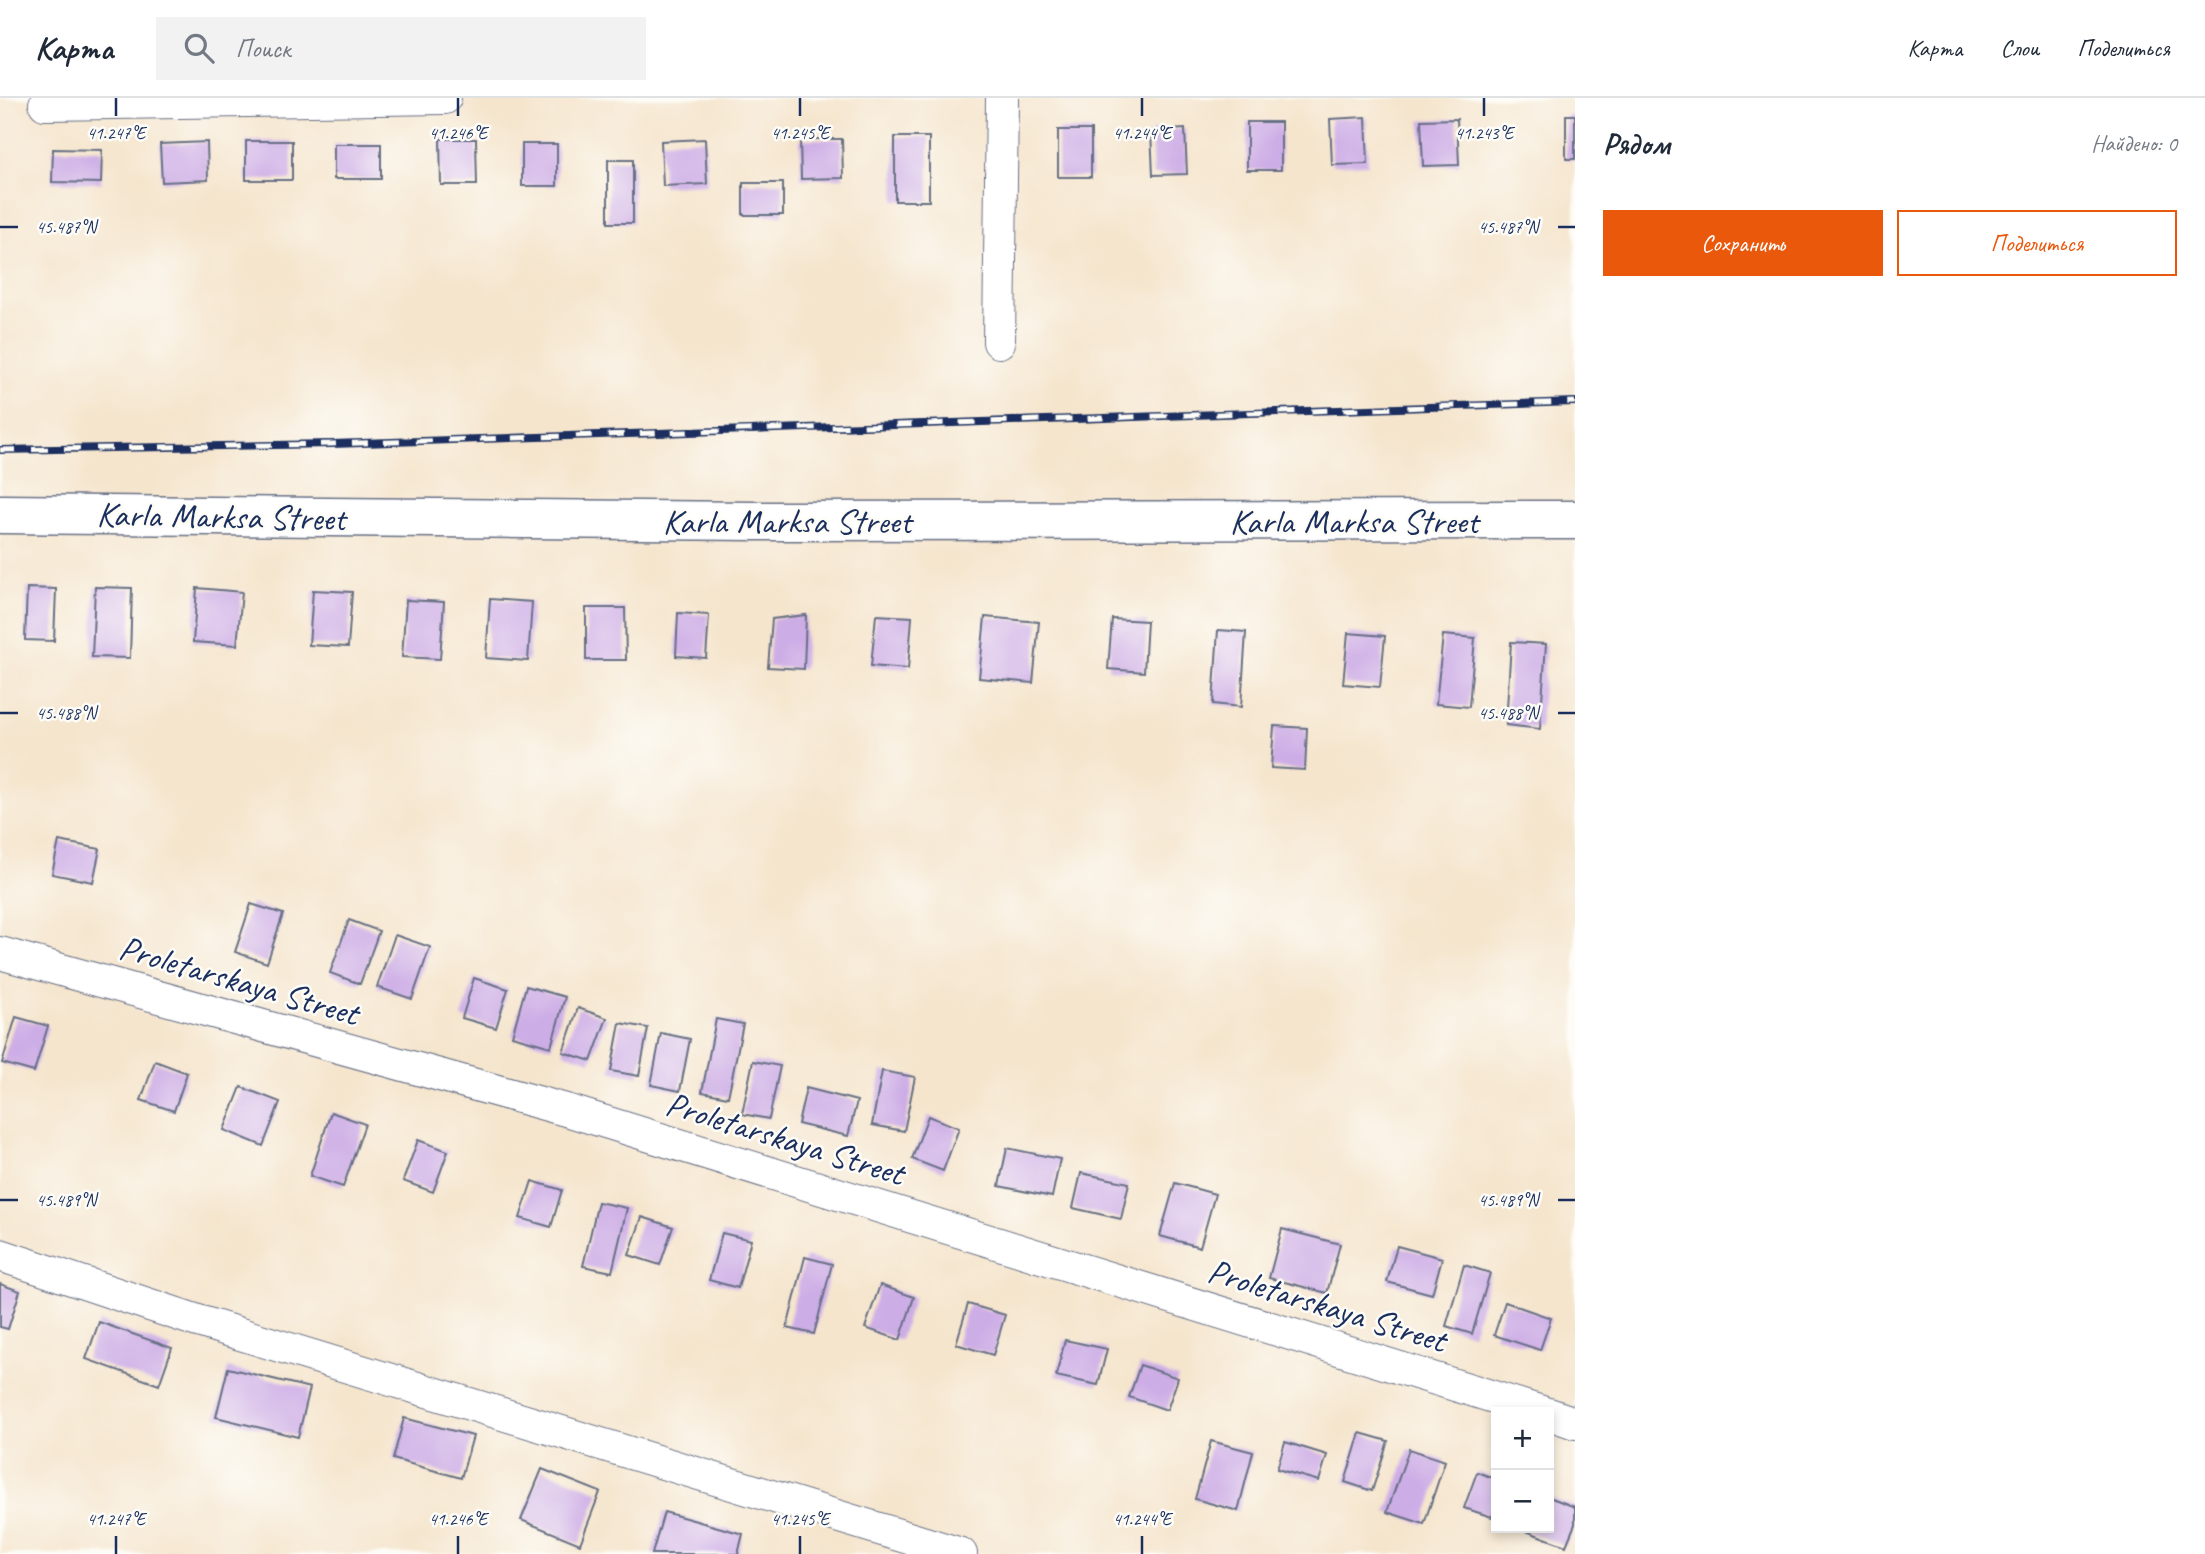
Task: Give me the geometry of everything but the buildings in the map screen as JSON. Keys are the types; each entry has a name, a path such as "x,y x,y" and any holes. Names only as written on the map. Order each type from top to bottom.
{"street":[{"path":"45,104 445,98"},
{"path":"999,342 1002,98"},
{"name":"Karla Marksa Street","path":"0,514 740,521 1575,520"},
{"name":"Proletarskaya Street","path":"0,953 573,1112 1526,1407"},
{"path":"0,1255 198,1321 961,1554"},
{"path":"1554,1416 1575,1423"}],"railway":[{"path":"0,450 332,444 1575,402"}]}
